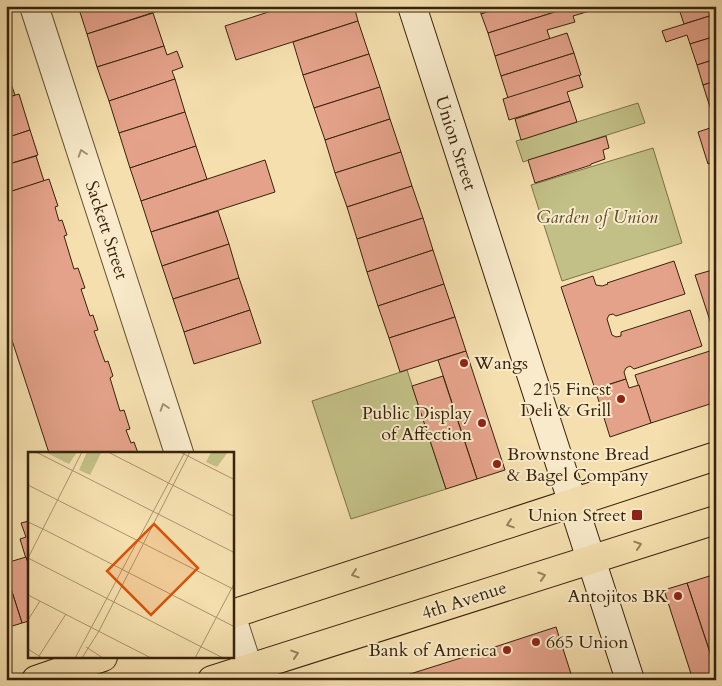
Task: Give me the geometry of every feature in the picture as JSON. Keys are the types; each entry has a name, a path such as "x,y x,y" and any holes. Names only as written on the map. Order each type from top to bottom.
{"main road":[{"name":"Sackett Street","path":"34,6 178,452"},
{"name":"Union Street","path":"412,6 630,680"},
{"path":"234,613 716,456"},
{"name":"4th Avenue","path":"212,680 250,674 716,520"},
{"path":"234,624 250,674"},
{"path":"36,680 99,658"}],"green space":[{"path":"638,103 645,123 523,162 516,141"},
{"name":"Garden of Union","path":"653,148 682,243 562,281 531,185"},
{"path":"407,370 446,489 351,519 312,401"}],"building":[{"path":"78,6 173,6 87,34"},
{"path":"264,6 287,6 266,13"},
{"path":"287,6 354,6 358,21 236,60 225,26"},
{"path":"479,6 505,6 481,14"},
{"path":"505,6 574,6 488,33 481,14"},
{"path":"574,6 591,6 593,10 573,16 575,22 547,30 550,39 495,56 488,33"},
{"path":"678,6 716,6 716,14 684,24"},
{"path":"153,13 164,46 97,67 87,34"},
{"path":"716,14 716,36 690,44 687,35 666,42 662,31"},
{"path":"358,21 369,54 303,75 293,42"},
{"path":"567,33 574,53 501,76 495,56"},
{"path":"716,36 716,59 697,65 690,44"},
{"path":"164,46 167,55 177,51 183,67 172,71 175,79 109,101 97,67"},
{"path":"574,53 581,75 508,98 501,76"},
{"path":"369,54 380,87 314,108 303,75"},
{"path":"716,59 716,81 703,85 697,65"},
{"path":"6,70 15,95 6,98"},
{"path":"579,75 583,87 567,92 570,101 509,120 503,99"},
{"path":"175,79 185,112 119,133 109,101"},
{"path":"716,81 716,102 709,104 703,85"},
{"path":"380,87 390,119 325,140 314,108"},
{"path":"19,94 30,130 6,138 6,98"},
{"path":"570,101 577,122 521,140 515,119"},
{"path":"716,102 716,125 709,104"},
{"path":"185,112 196,146 130,168 119,133"},
{"path":"390,119 401,152 335,173 325,140"},
{"path":"716,126 716,161 708,164 698,132"},
{"path":"30,130 38,155 6,165 6,138"},
{"path":"606,136 609,148 603,150 605,159 535,183 528,160"},
{"path":"196,146 207,179 141,201 130,168"},
{"path":"401,152 412,186 347,207 335,173"},
{"path":"36,156 44,181 6,193 6,165"},
{"path":"265,160 275,192 151,232 141,201"},
{"path":"49,179 58,206 55,207 59,221 62,220 67,235 64,236 74,269 78,268 85,288 81,289 90,316 93,315 98,330 94,331 105,362 108,361 113,376 110,378 120,411 124,410 130,429 126,430 131,443 134,442 138,452 49,452 6,322 6,193"},
{"path":"412,186 423,218 357,239 347,207"},
{"path":"218,211 229,244 162,266 151,232"},
{"path":"423,218 433,250 367,272 357,239"},
{"path":"229,244 239,278 173,299 162,266"},
{"path":"433,250 444,284 378,306 367,272"},
{"path":"674,261 685,294 616,316 613,314 609,315 607,319 612,335 616,337 621,336 621,332 690,310 702,346 634,369 630,366 624,372 626,379 595,389 561,287 593,276 596,285 602,286"},
{"path":"716,269 716,339 695,275"},
{"path":"239,278 250,310 184,332 173,299"},
{"path":"444,284 455,317 389,338 378,306"},
{"path":"250,310 261,343 194,364 184,332"},
{"path":"455,317 466,351 400,372 389,338"},
{"path":"716,349 716,402 651,423 635,375"},
{"path":"466,351 505,470 477,479 438,360"},
{"path":"443,376 477,479 446,489 412,386"},
{"name":"215 Finest Deli & Grill","path":"626,379 629,388 639,385 651,423 610,437 595,389"},
{"path":"28,521 28,565 20,539 26,537 21,523"},
{"path":"26,557 28,563 28,621 22,623 6,573 6,563"},
{"path":"6,573 22,623 6,628"},
{"path":"716,574 716,671 687,583"},
{"path":"687,583 716,671 716,680 693,680 664,590"},
{"name":"665 Union","path":"556,627 573,680 391,680 464,657"}],"place":[{"name":"Wangs","path":"464,363"},
{"name":"215 Finest Deli & Grill","path":"621,399"},
{"name":"Public Display of Affection","path":"482,423"},
{"name":"Brownstone Bread & Bagel Company","path":"497,464"},
{"name":"Union Street","path":"637,515"},
{"name":"Antojitos BK","path":"678,596"},
{"name":"665 Union","path":"536,642"},
{"name":"Bank of America","path":"507,650"}]}
